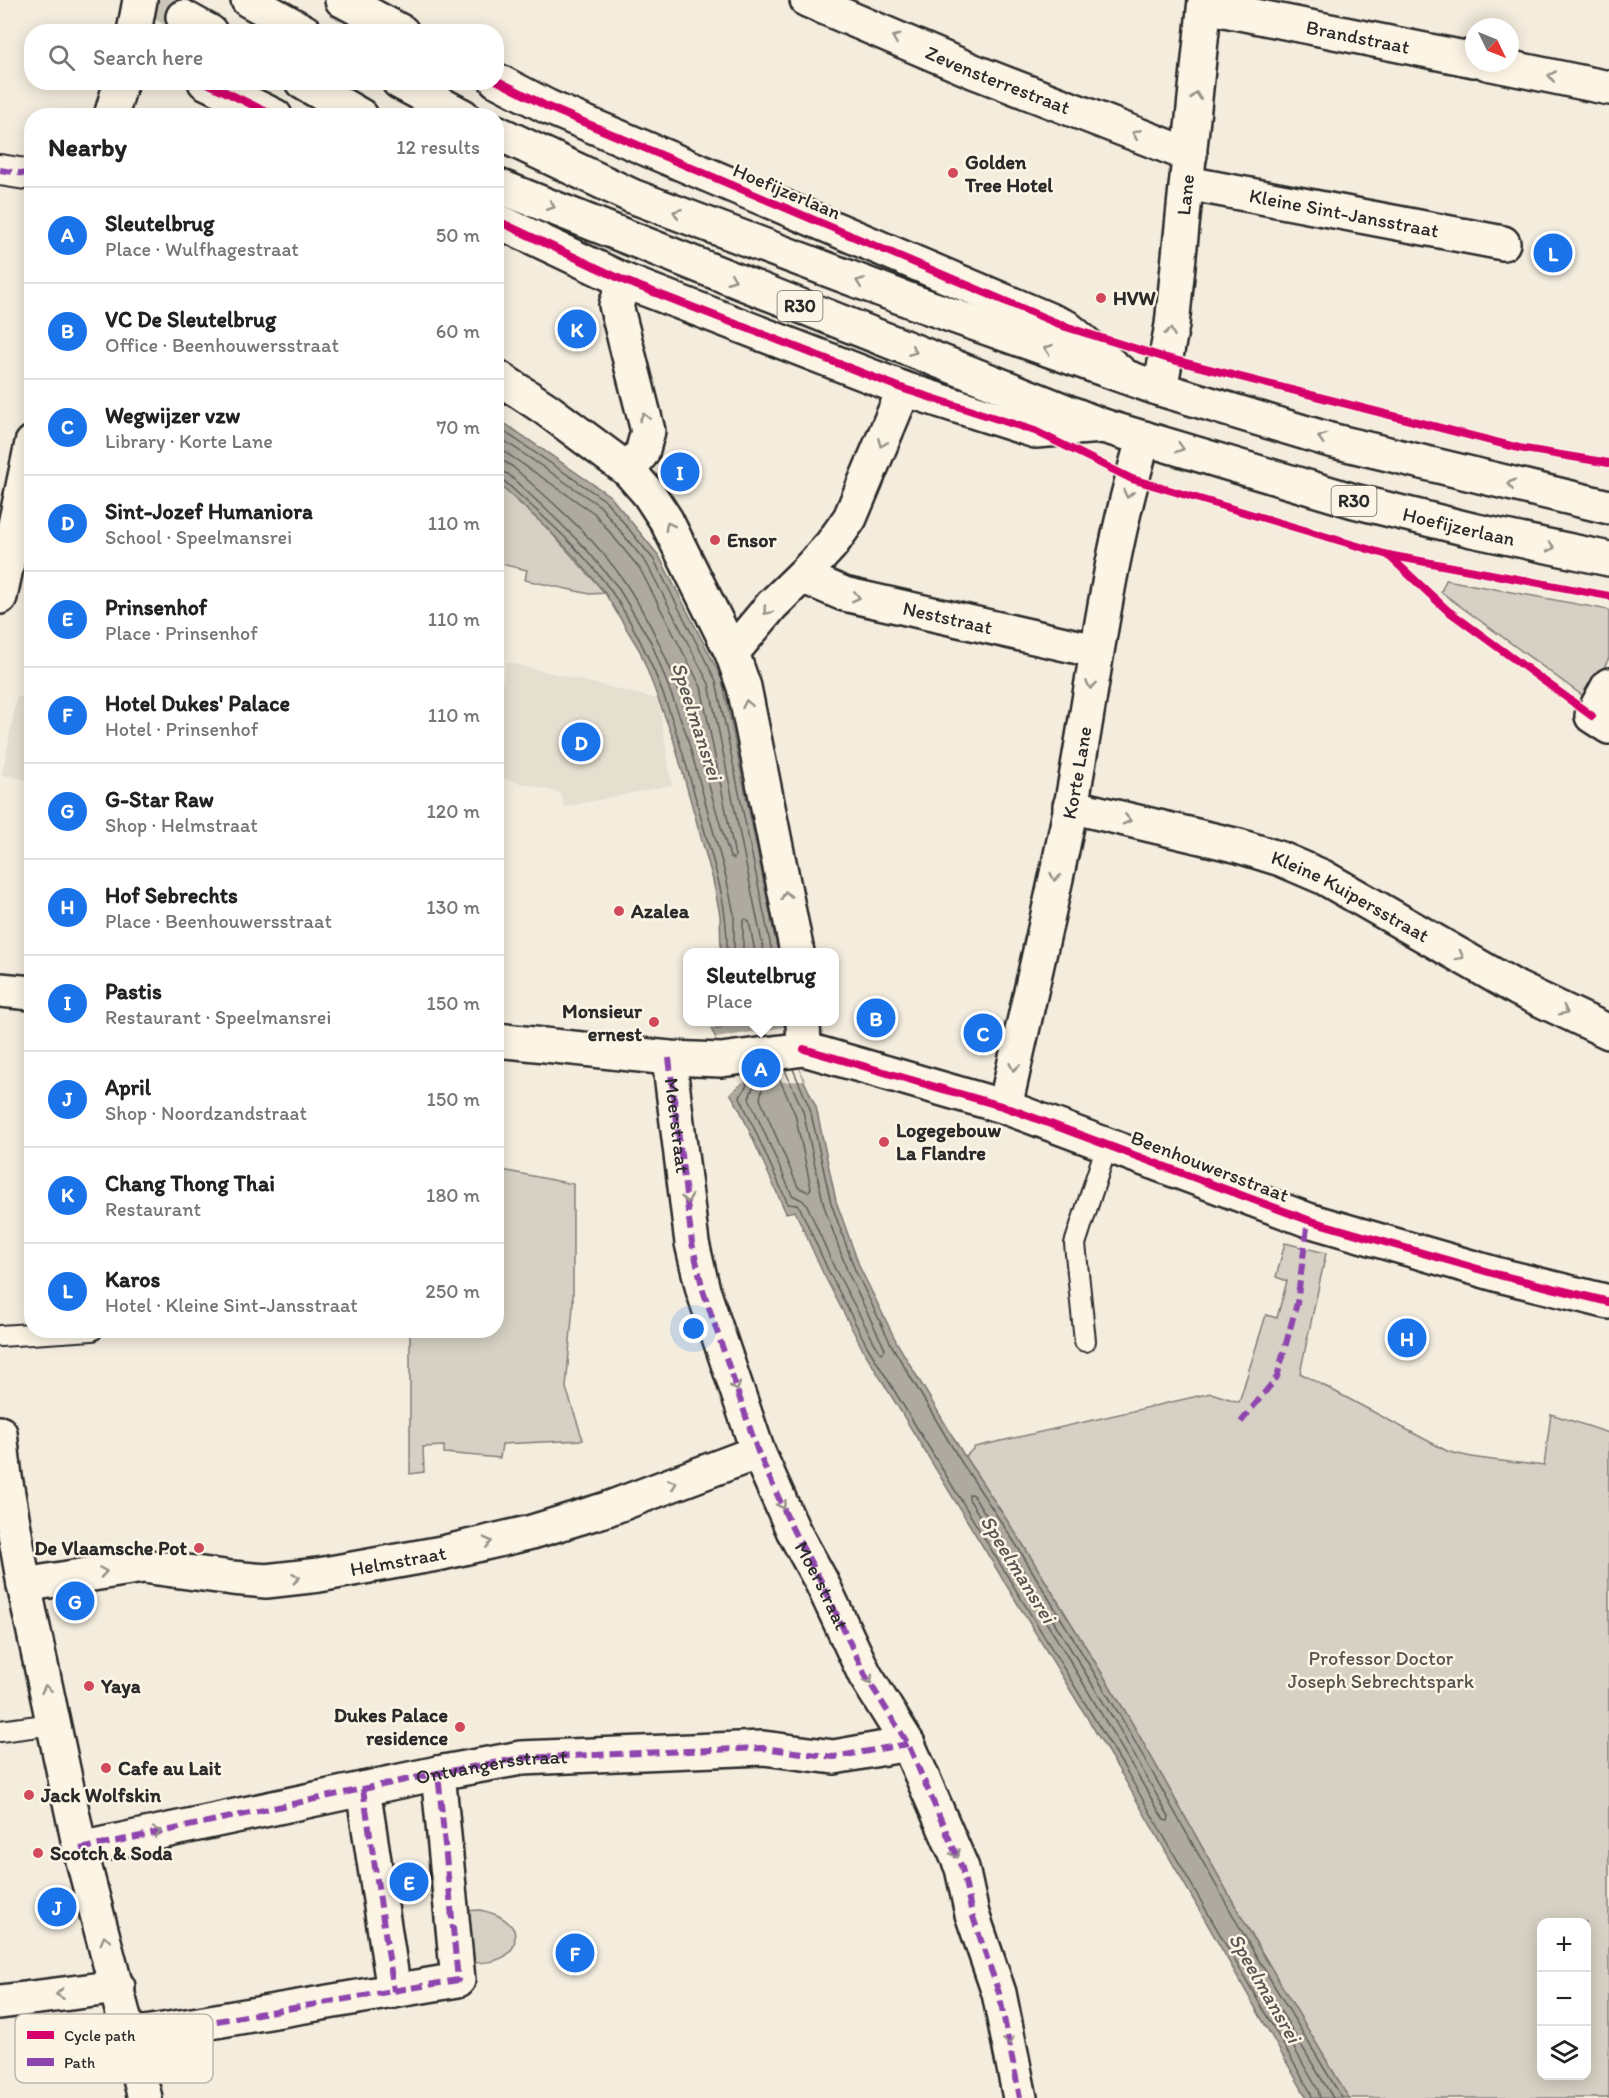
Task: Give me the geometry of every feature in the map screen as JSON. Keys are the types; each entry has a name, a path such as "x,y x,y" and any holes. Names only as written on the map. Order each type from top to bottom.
{"street":[{"path":"117,24 119,0"},
{"path":"136,24 140,0"},
{"path":"248,0 291,24"},
{"path":"342,0 387,24"},
{"name":"Zevensterrestraat","path":"807,0 973,71 1189,169"},
{"name":"Lane","path":"1160,389 1172,325 1205,3"},
{"name":"Brandstraat","path":"1205,3 1465,58"},
{"path":"1519,70 1609,88"},
{"name":"Hoefijzerlaan","path":"504,85 548,107 1066,327 1123,375"},
{"path":"113,108 119,90"},
{"path":"221,90 259,108"},
{"path":"316,90 347,108"},
{"path":"414,90 448,108"},
{"name":"Hoefijzerlaan","path":"504,136 642,200 914,302 1160,389 1330,440 1609,507"},
{"name":"Kleine Sint-Jansstraat","path":"1189,169 1503,243"},
{"path":"0,170 24,174"},
{"name":"Hoefijzerlaan","path":"504,187 1104,426 1354,501 1472,530 1609,559"},
{"name":"Hoefijzerlaan","path":"504,224 625,281 904,389 1035,431 1104,426"},
{"path":"625,281 616,305 648,431 642,453 628,470"},
{"path":"504,381 546,409 628,470 649,494 666,520 732,653 744,687 796,948"},
{"path":"732,653 772,605 831,545 850,518 904,389"},
{"name":"Korte Lane","path":"1005,1107 1070,807 1096,651 1132,479 1144,438"},
{"path":"0,597 24,482"},
{"name":"Neststraat","path":"802,576 844,594 1096,651"},
{"path":"1601,721 1609,685"},
{"name":"Kleine Kuipersstraat","path":"1070,807 1239,846 1292,864 1323,877 1518,989 1609,1032"},
{"path":"0,990 24,992"},
{"path":"504,1041 669,1058 721,1060 800,1040"},
{"name":"Beenhouwersstraat","path":"800,1040 1005,1107 1308,1220 1499,1275 1609,1302"},
{"name":"Moerstraat","path":"669,1058 692,1243 703,1290 758,1452 793,1530 821,1581 865,1675 908,1744 962,1868 972,1914 999,1993 1020,2098"},
{"path":"0,1433 3,1477 53,1724 80,1849 124,2014"},
{"name":"Helmstraat","path":"24,1585 143,1566 266,1581 319,1575 442,1553 532,1532 606,1509 758,1452"},
{"name":"Ontvangersstraat","path":"80,1849 438,1773 542,1756 763,1748 834,1757 908,1744"},
{"path":"213,2021 458,1980 438,1773"},
{"path":"363,1789 394,1990"},
{"path":"0,2002 118,1987"},
{"path":"142,2083 146,2098"}],"lane":[{"path":"1085,1341 1075,1244 1107,1145"},
{"path":"0,1336 24,1334"},
{"path":"0,1731 53,1724"}],"shaded area":[{"path":"507,662 658,699 672,785 564,807 561,793 504,779 504,676"},
{"path":"17,696 24,698 24,780 2,775"}],"green space":[{"path":"504,489 546,527 605,593 590,594 525,580 527,570 504,565"},
{"path":"1446,580 1609,610 1609,658 1587,699 1441,592"},
{"path":"504,1170 573,1184 573,1306 566,1388 583,1440 502,1444 500,1458 444,1453 444,1446 423,1447 424,1472 410,1474 410,1338 504,1338"},
{"name":"Professor Doctor Joseph Sebrechtspark","path":"1285,1243 1326,1253 1300,1373 1447,1451 1483,1459 1544,1466 1551,1414 1609,1433 1609,2098 1349,2098 1258,1946 1128,1716 1022,1543 965,1457 975,1447 1211,1393 1239,1402 1266,1315 1277,1318 1287,1281 1276,1277"},
{"path":"480,1910 495,1914 507,1922 514,1930 515,1940 509,1953 503,1957 488,1962 471,1963 465,1911"}],"water":[{"name":"Speelmansrei","path":"504,423 610,496 659,556 722,679 777,948 721,948 720,915 713,880 673,738 640,651 605,593 546,527 504,488"},
{"name":"Speelmansrei","path":"721,1026 784,1026 816,1107 836,1201 860,1268 897,1343 965,1457 1022,1543 1128,1716 1258,1946 1349,2098 1307,2098 1122,1775 862,1348 823,1273 795,1211 786,1213 739,1108 730,1093 741,1084 711,1029 721,1029"}],"pier":[{"path":"784,1027 804,1081 742,1083 730,1093 729,1090 737,1084 718,1050 716,1038"}],"tunnel":[{"path":"155,0 183,17"}],"marked path":[{"path":"0,170 24,174"},
{"path":"669,1058 692,1243 703,1290 758,1452 793,1530 821,1581 865,1675 908,1744 962,1868 972,1914 999,1993 1020,2098"},
{"path":"1241,1422 1277,1377 1297,1303 1308,1220"},
{"path":"80,1849 438,1773 521,1758 763,1748 834,1757 908,1744"},
{"path":"213,2022 458,1980 438,1773"},
{"path":"363,1789 394,1991"}],"cycle path":[{"path":"504,84 548,107 1066,327 1166,358 1519,448 1609,463"},
{"path":"221,90 259,108"},
{"path":"504,224 625,281 904,389 1035,431 1132,479 1388,555 1609,596"},
{"path":"1388,555 1447,610 1592,716"},
{"path":"804,1049 1005,1107 1308,1220 1499,1275 1609,1302"}],"place":[{"name":"Golden Tree Hotel","path":"953,173"},
{"name":"Karos","path":"1553,253"},
{"name":"HVW","path":"1101,298"},
{"name":"Chang Thong Thai","path":"577,329"},
{"name":"Pastis","path":"680,472"},
{"name":"Ensor","path":"715,540"},
{"name":"Sint-Jozef Humaniora","path":"581,742"},
{"name":"Azalea","path":"619,911"},
{"name":"VC De Sleutelbrug","path":"876,1018"},
{"name":"Monsieur ernest","path":"654,1022"},
{"name":"Wegwijzer vzw","path":"983,1033"},
{"name":"Sleutelbrug","path":"761,1068"},
{"name":"Logegebouw La Flandre","path":"884,1142"},
{"name":"Hof Sebrechts","path":"1407,1338"},
{"name":"De Vlaamsche Pot","path":"199,1548"},
{"name":"G-Star Raw","path":"75,1601"},
{"name":"Yaya","path":"89,1686"},
{"name":"Dukes Palace residence","path":"460,1727"},
{"name":"Cafe au Lait","path":"106,1768"},
{"name":"Jack Wolfskin","path":"29,1795"},
{"name":"Scotch & Soda","path":"38,1853"},
{"name":"Prinsenhof","path":"409,1882"},
{"name":"April","path":"57,1907"},
{"name":"Hotel Dukes' Palace","path":"575,1953"}]}
